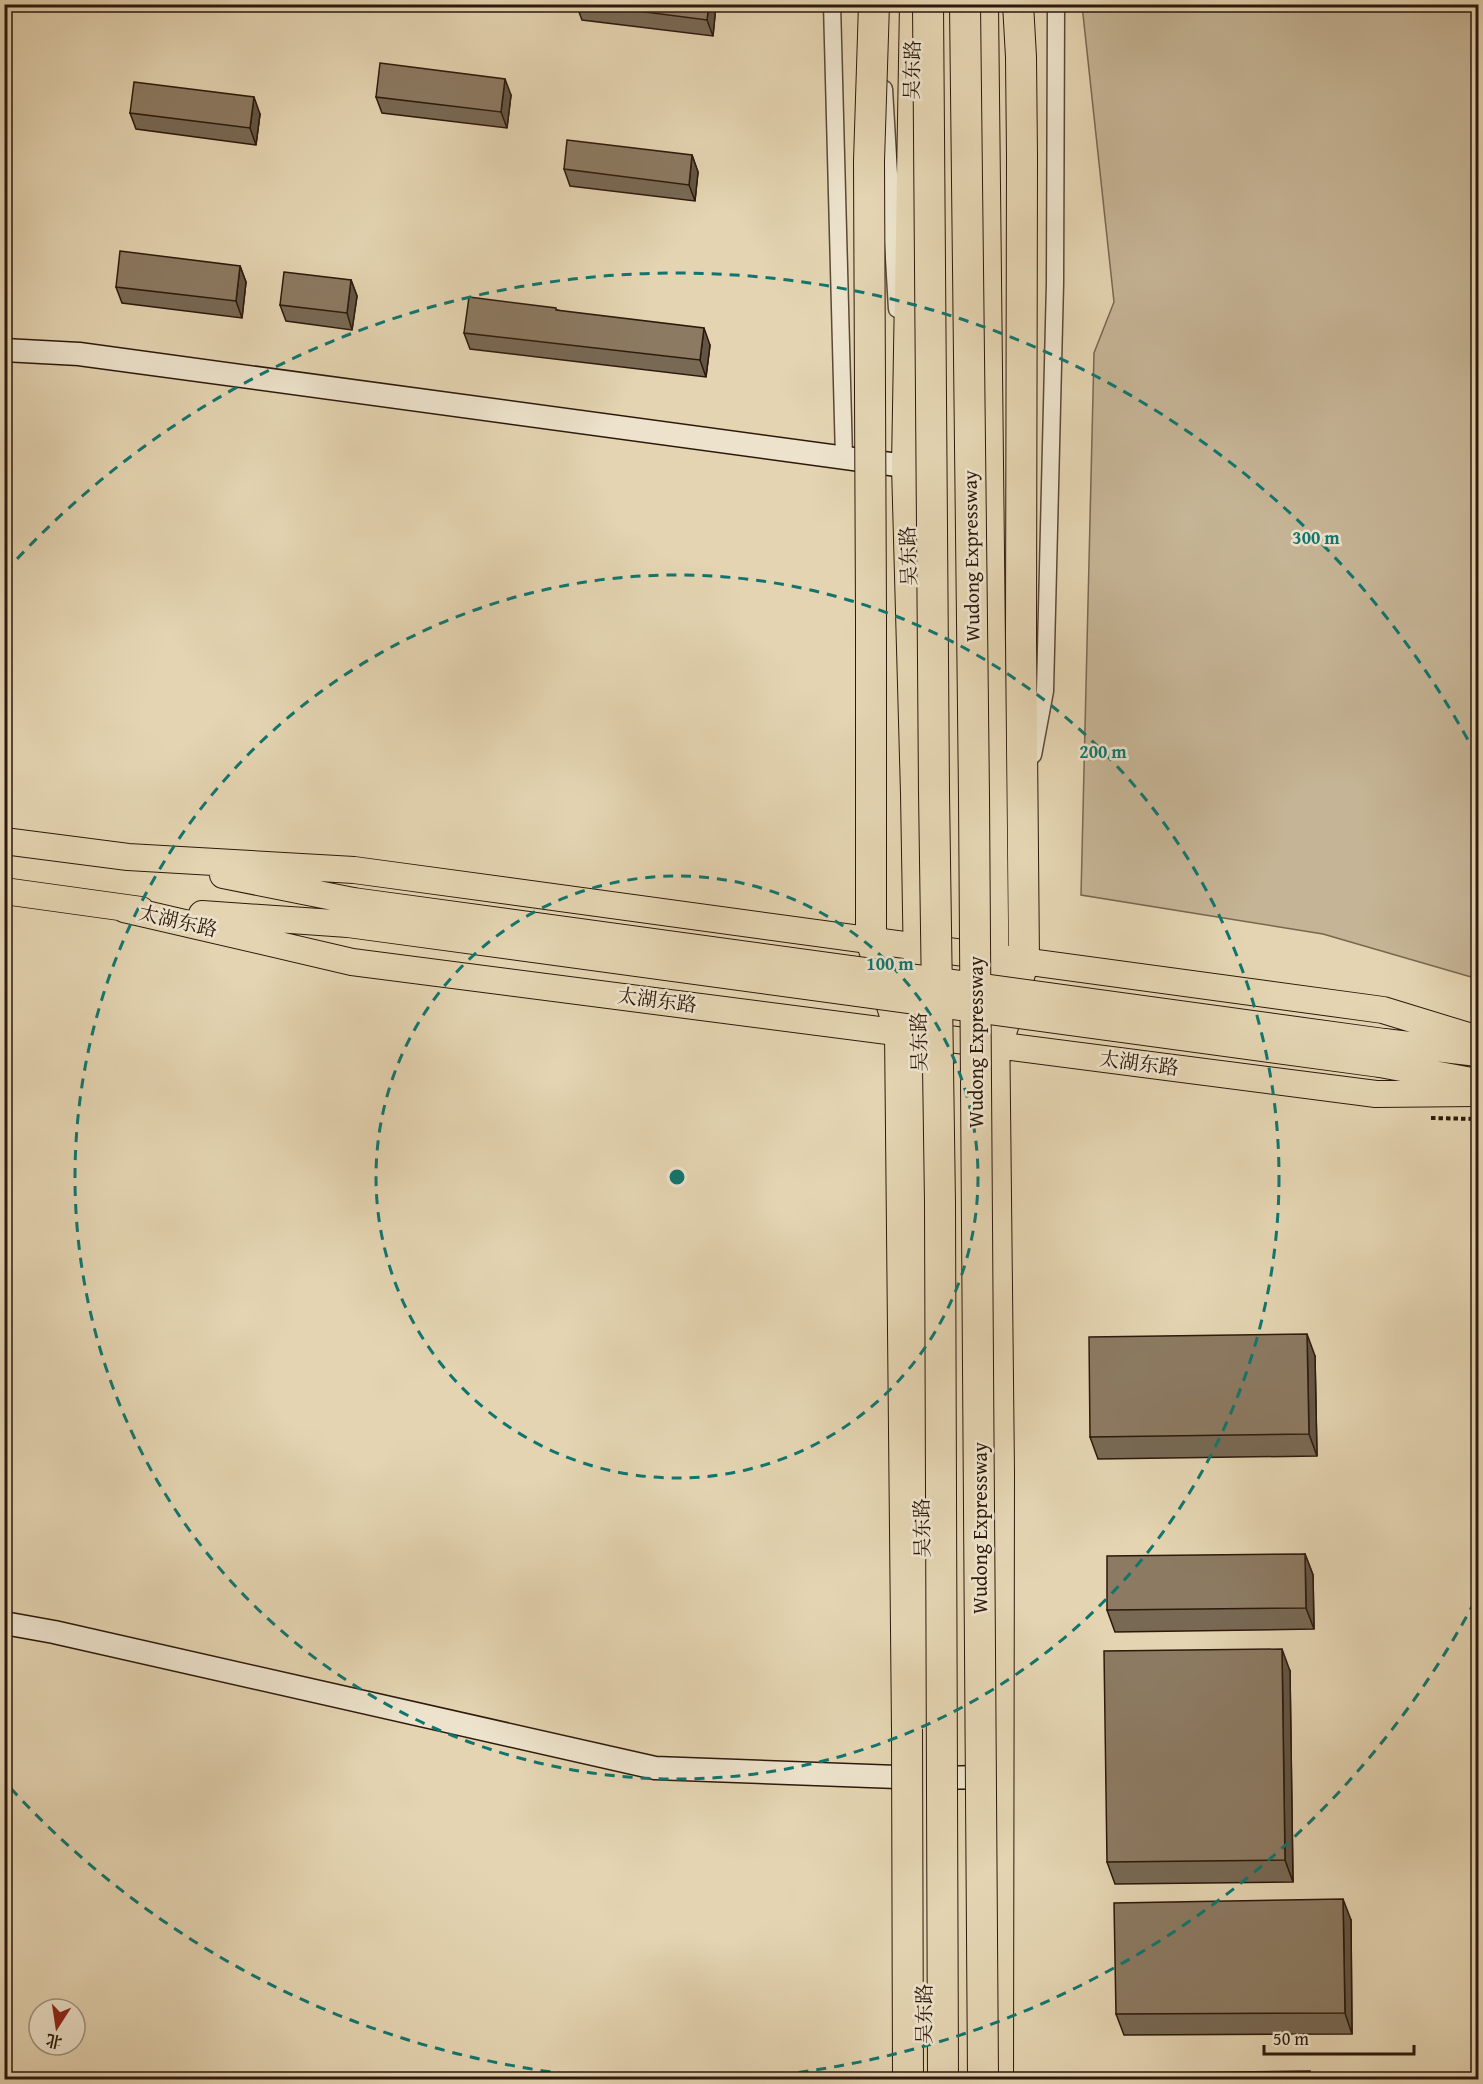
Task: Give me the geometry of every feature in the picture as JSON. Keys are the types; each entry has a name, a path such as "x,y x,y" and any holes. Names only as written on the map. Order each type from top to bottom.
{"highway":[{"path":"874,4 869,161 871,940 909,1033 908,2079"},
{"name":"Wudong Expressway","path":"928,4 940,1227 943,2079"},
{"name":"Wudong Expressway","path":"965,4 981,1475 983,2079"},
{"path":"997,1045 1010,960 1023,815 1022,157 1018,4"}],"main road":[{"name":"吴东路","path":"913,4 905,466 917,946 909,1033 924,1778 924,2079"},
{"path":"985,4 1010,960"},
{"path":"4,841 128,856 354,870 1383,1010 1479,1039"},
{"name":"太湖东路","path":"128,856 351,913 1380,1064 1479,1082"},
{"path":"4,891 124,909"},
{"name":"太湖东路","path":"124,909 351,913 1479,1053"},
{"name":"太湖东路","path":"124,909 352,962 1376,1094 1479,1093"},
{"path":"997,1045 1001,1460 1000,2079"}],"street":[{"path":"832,4 844,458"},
{"path":"4,350 79,354 905,466 883,57 883,4"},
{"path":"1023,815 1045,691 1055,283 1056,4"},
{"path":"4,1623 655,1768 924,1778 999,1776"}],"shaded area":[{"path":"1082,5 1478,5 1478,979 1323,934 1081,895 1094,353 1114,302"}],"building":[{"path":"583,4 709,4 707,20"},
{"path":"380,63 505,79 501,112 376,97"},
{"path":"134,82 254,97 250,128 130,113"},
{"path":"567,140 692,155 689,185 564,169"},
{"path":"120,251 240,266 236,301 116,287"},
{"path":"284,272 351,280 347,313 280,305"},
{"path":"469,297 704,328 700,360 464,333"},
{"path":"1307,1334 1309,1434 1090,1437 1089,1337"},
{"path":"1305,1554 1306,1608 1107,1610 1107,1556"},
{"path":"1282,1649 1285,1860 1107,1862 1104,1651"},
{"path":"1343,1899 1345,2013 1116,2014 1114,1903"},
{"path":"1310,2071 1310,2079 1094,2079 1094,2074"}]}
